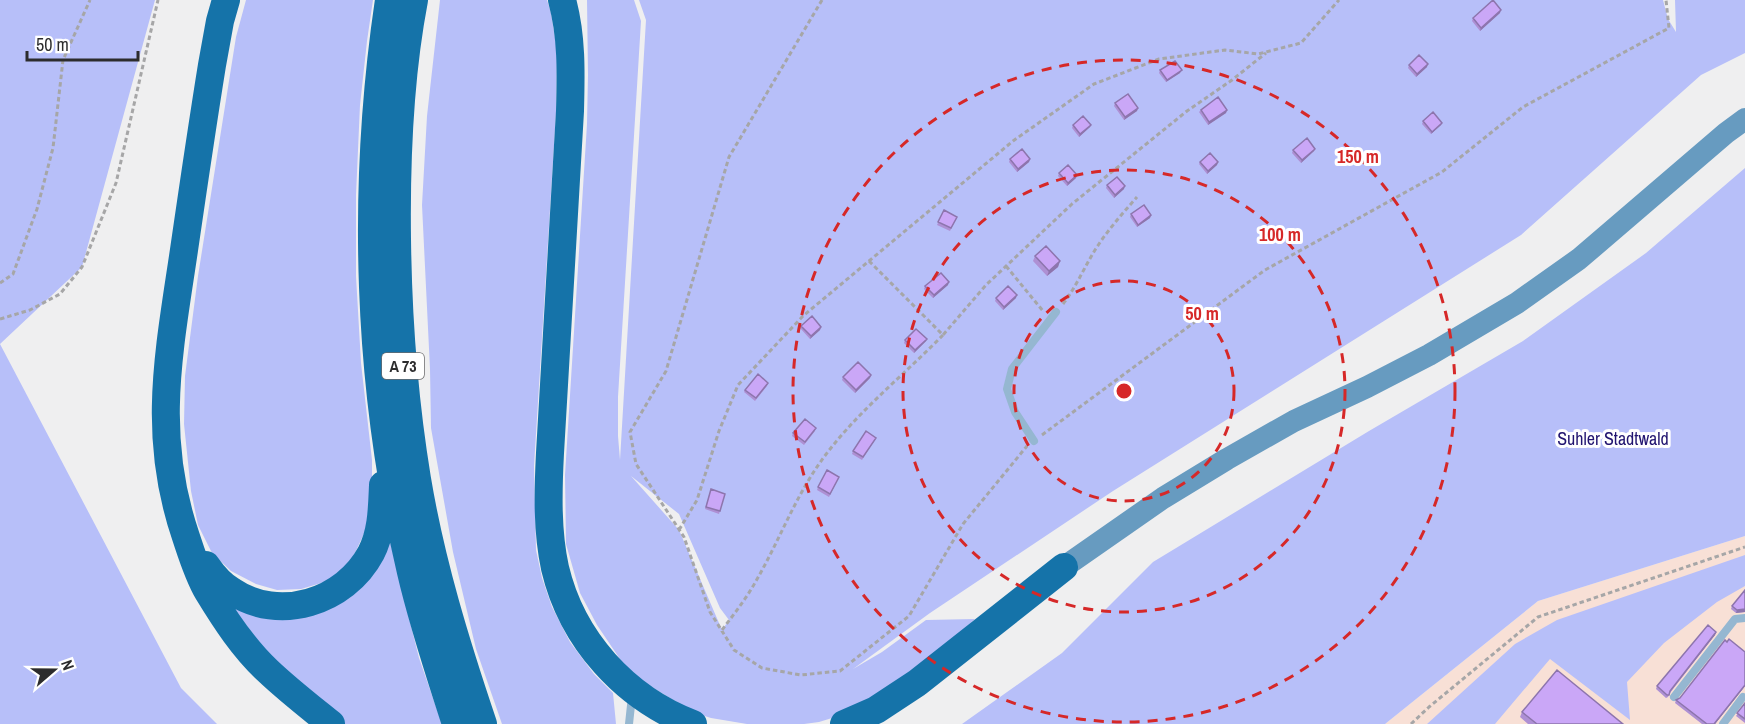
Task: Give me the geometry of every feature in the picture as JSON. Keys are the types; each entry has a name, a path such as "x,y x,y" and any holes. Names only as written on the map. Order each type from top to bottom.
{"highway":[{"path":"226,0 212,65 166,381 167,458 173,493 184,533 207,590 237,636 267,670 331,724"},
{"name":"A 73","path":"390,0 376,107 372,195 372,275 377,362 393,486 411,572 456,724"},
{"name":"A 73","path":"414,0 400,107 396,195 403,365 417,480 431,548 457,648 483,724"},
{"path":"562,0 570,44 570,111"},
{"path":"579,0 578,42 570,111 550,453 550,538 559,583 570,612 592,649 632,690 660,709 693,724"},
{"path":"184,533 210,572 241,597 268,604 296,605 334,593 345,585 363,565 378,537 381,520 385,432"},
{"path":"844,724 876,710 917,683 1064,567"}],"main road":[{"path":"1064,567 1163,498 1227,459 1294,421 1429,355 1517,303 1579,259 1745,119"}],"lane":[{"path":"1034,441 1015,412 1006,389 1012,369 1056,312"},
{"path":"1674,697 1735,619 1745,618"},
{"path":"629,724 632,690"},
{"path":"1723,724 1744,696"}],"path":[{"path":"0,283 13,274 37,210 53,148 63,60 90,0"},
{"path":"0,319 30,310 60,294 82,267 116,183 158,0"},
{"path":"822,0 729,157 666,371 630,432 636,464 684,537 711,612 734,650 762,668 801,675 840,671 909,616 963,524 1026,447 1265,270 1442,172 1523,106 1669,28 1666,0"},
{"path":"679,530 697,500 719,431 738,385 803,315 1014,141 1094,84 1160,59 1225,50 1258,54 1301,43 1339,0"},
{"path":"722,630 756,581 809,480 829,450 875,399 916,363 986,285 1072,204 1187,111 1269,51"},
{"path":"1056,312 1076,284 1101,241 1137,197"},
{"path":"869,261 943,335"},
{"path":"1006,266 1050,320"},
{"path":"1411,724 1538,617 1745,547"}],"shaded area":[{"path":"1745,536 1745,724 1385,724 1538,601"}],"green space":[{"path":"0,0 155,0 82,267 0,344"},
{"path":"246,0 373,0 360,105 356,195 356,276 361,363 372,460 372,516 350,564 328,581 301,589 277,590 256,584 231,571 212,553 198,525 191,491 184,424 185,376 198,276 236,37"},
{"path":"440,0 547,0 551,13 557,50 556,113 534,466 536,550 552,607 570,642 594,674 613,693 616,724 502,724 476,649 453,552 431,428 422,205 427,116"},
{"path":"587,0 634,0 641,21 618,397 620,460 646,20 639,0 1663,0 1668,19 1676,32 1675,0 1745,0 1745,53 1701,75 1521,235 1113,491 930,613 853,669 882,652 926,620 975,619 901,687 855,711 804,724 747,724 695,713 630,674 597,625 580,593 566,544 565,475 587,124","holes":["631,476 679,514 720,608 729,620 722,630 679,530"]},
{"name":"Suhler Stadtwald","path":"1745,168 1745,536 1538,601 1385,724 962,724 1062,653 1153,562 1523,341 1646,253"},
{"path":"0,344 181,688 217,724 0,724"},
{"path":"387,529 419,658 442,724 338,724 290,684 218,587 297,609"},
{"path":"1745,555 1745,586 1717,602 1664,643 1627,682 1630,720 1550,659 1495,724 1427,724 1515,644 1557,620"}],"building":[{"path":"1493,0 1501,10 1481,28 1473,18"},
{"path":"1419,55 1428,64 1417,74 1409,65"},
{"path":"1175,61 1182,70 1167,80 1160,70"},
{"path":"1128,94 1138,108 1125,117 1115,103"},
{"path":"1218,97 1227,110 1209,122 1201,110"},
{"path":"1433,112 1442,123 1432,132 1423,121"},
{"path":"1083,116 1091,125 1080,134 1073,125"},
{"path":"1307,138 1315,149 1302,160 1293,150"},
{"path":"1022,149 1030,159 1018,169 1010,159"},
{"path":"1210,153 1218,162 1208,171 1200,162"},
{"path":"1068,165 1077,175 1068,183 1059,173"},
{"path":"1117,177 1125,186 1115,195 1107,185"},
{"path":"1144,205 1151,215 1138,225 1131,214"},
{"path":"944,210 957,217 951,228 938,222"},
{"path":"1046,246 1060,261 1049,271 1035,256"},
{"path":"941,273 949,282 934,295 925,286"},
{"path":"1008,286 1017,295 1004,307 996,298"},
{"path":"812,316 821,327 811,336 801,326"},
{"path":"916,329 927,339 915,350 905,340"},
{"path":"858,362 871,375 856,390 843,377"},
{"path":"758,374 768,383 756,398 745,390"},
{"path":"805,419 816,428 805,442 793,433"},
{"path":"866,431 876,438 863,457 853,451"},
{"path":"827,470 839,477 830,494 818,487"},
{"path":"711,489 725,494 720,511 706,507"},
{"path":"1745,590 1745,609 1737,610 1732,606"},
{"path":"1708,625 1716,632 1667,695 1657,686"},
{"path":"1729,639 1745,652 1745,685 1714,724 1707,724 1676,700 1680,698 1725,640 1727,642"},
{"path":"1557,670 1623,724 1537,724 1522,712"},
{"path":"1745,703 1745,719 1737,713"}]}
